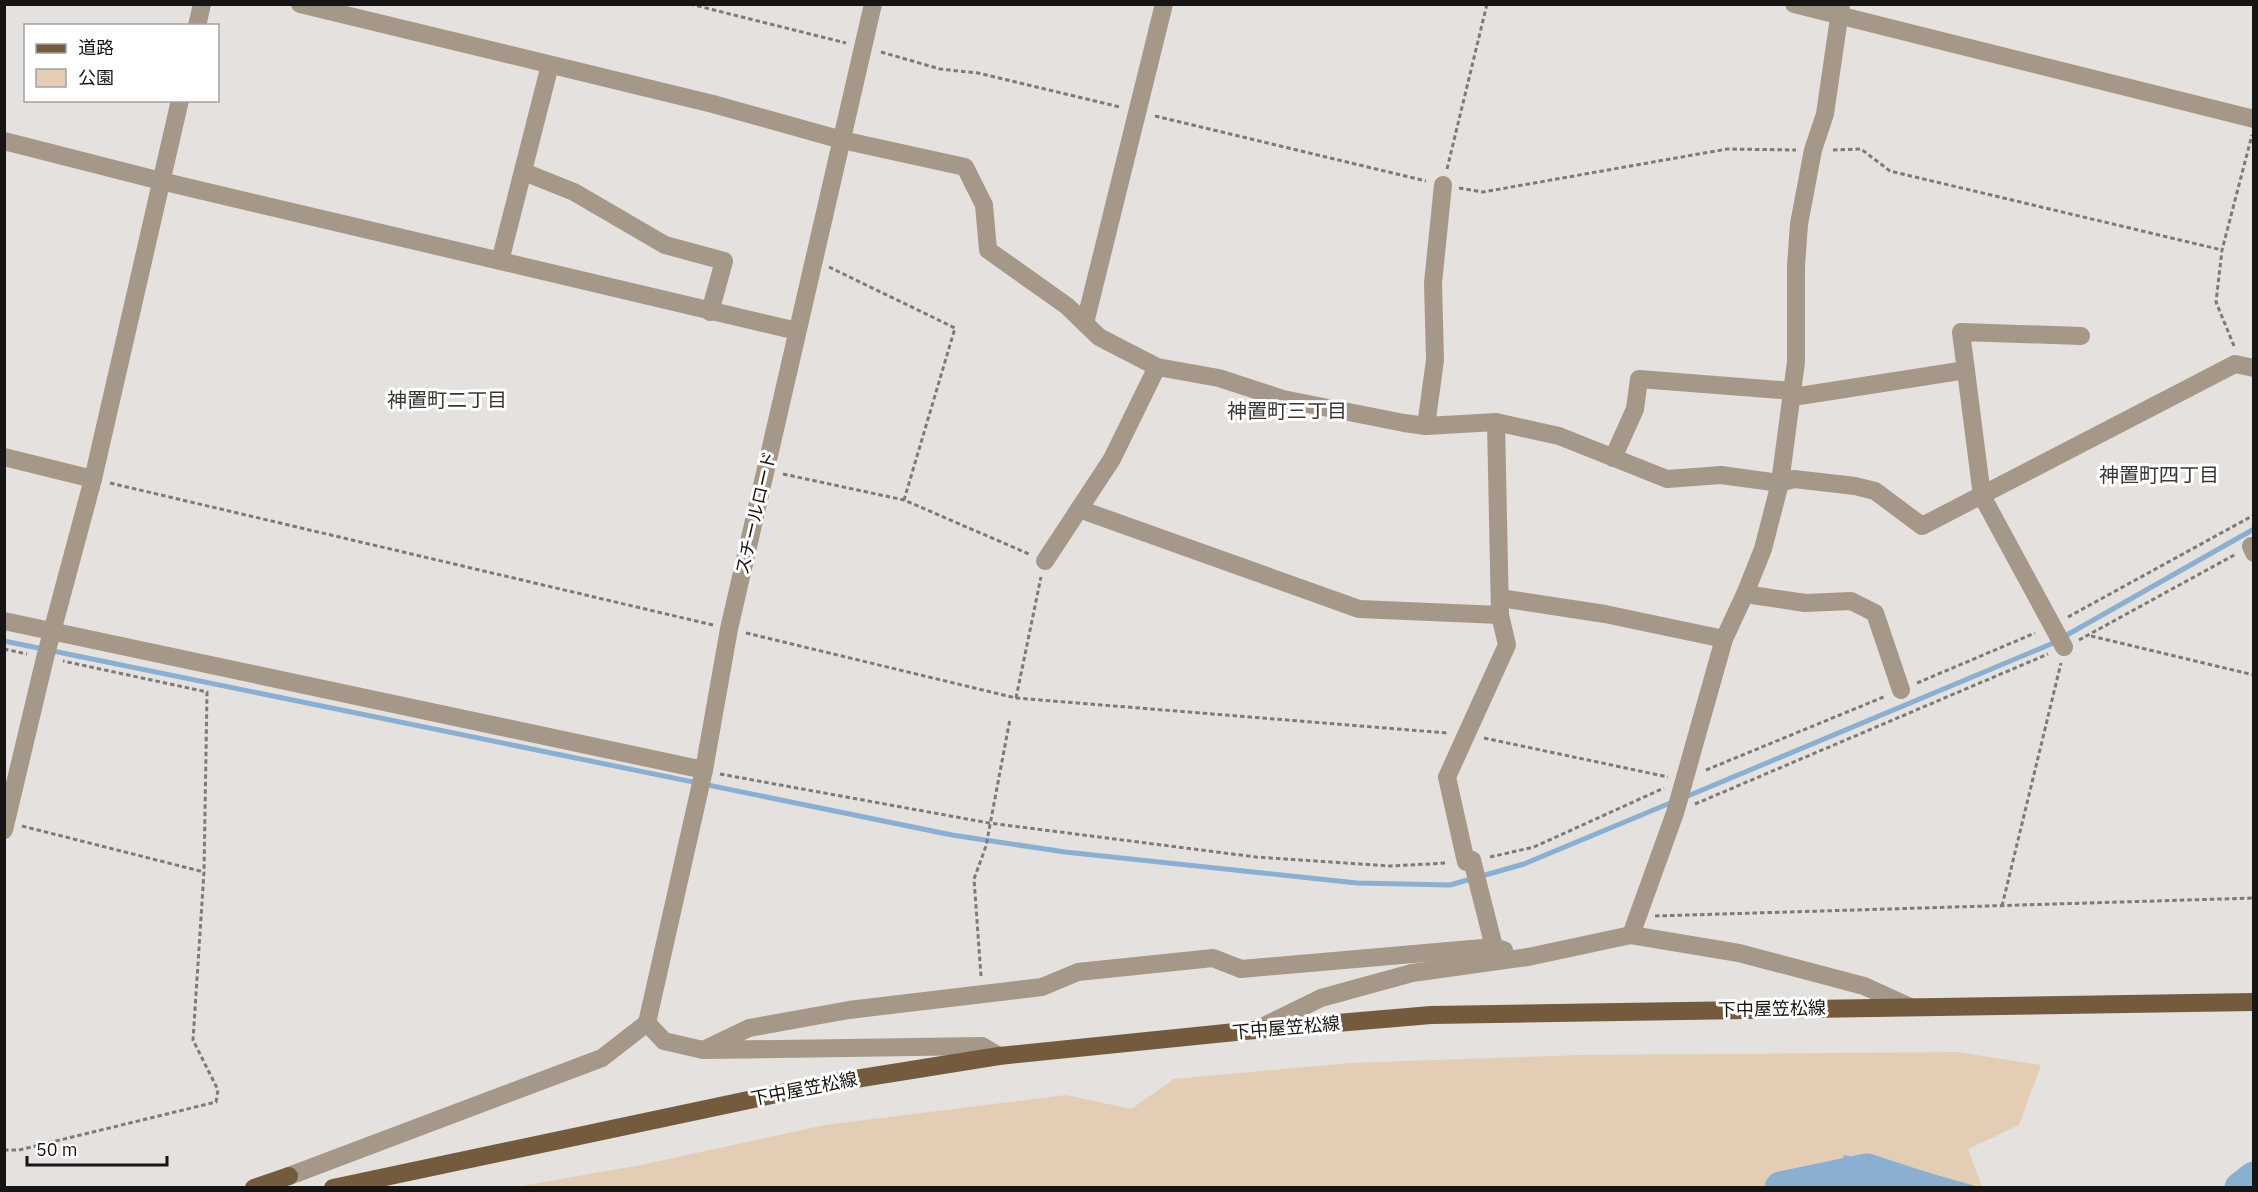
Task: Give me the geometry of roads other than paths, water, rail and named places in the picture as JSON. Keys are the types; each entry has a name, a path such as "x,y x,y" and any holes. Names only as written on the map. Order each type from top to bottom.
{"main road":[{"name":"下中屋笠松線","path":"333,1188 824,1084 999,1056 1256,1030 1431,1015 2253,1002"},
{"path":"254,1188 285,1182"}],"street":[{"path":"197,24 202,4"},
{"path":"300,4 714,104 842,140 965,167 984,206 988,250 1067,306 1099,337 1156,367 1219,378 1284,399 1426,426 1496,422 1559,436 1667,479 1721,475 1780,483 1794,479 1854,486 1875,491 1922,526 2235,364 2253,368"},
{"name":"スチールロード","path":"647,1023 704,770 729,629 873,4"},
{"path":"1085,323 1164,4"},
{"path":"1794,4 1841,10 2253,119"},
{"path":"1631,935 1676,811 1724,639 1763,549 1780,483 1793,394 1799,224 1813,150 1825,114 1841,10"},
{"path":"500,261 550,65"},
{"path":"5,826 45,658 93,479 180,102"},
{"path":"4,141 161,181 796,331"},
{"path":"524,172 574,192 665,245 724,261 710,312"},
{"path":"1426,426 1436,360 1433,282 1443,185"},
{"path":"2059,637 1982,496 1961,332 2081,336"},
{"path":"1045,561 1112,459 1156,367"},
{"path":"1613,458 1635,409 1639,379 1793,394 1966,370"},
{"path":"1494,947 1447,777 1507,645 1500,607 1496,422"},
{"path":"4,457 93,479"},
{"path":"1079,509 1359,609 1500,607 1605,614 1724,639"},
{"path":"1745,594 1805,603 1851,601 1875,613 1901,690"},
{"path":"4,621 704,770"},
{"path":"1256,1030 1321,998 1412,973 1528,957 1631,935 1739,953 1864,986 1910,1006"},
{"path":"703,1050 749,1028 849,1010 1042,987 1078,972 1213,958 1241,969 1494,947 1528,957"},
{"path":"285,1182 602,1058 647,1023 664,1041 703,1050 982,1046 999,1056"}],"water":[{"path":"1843,1155 1905,1166 1979,1187 1848,1186"}],"waterway":[{"path":"1683,798 2051,644 2254,529"},
{"path":"4,641 952,835 1065,852 1357,883 1450,885 1524,864 1675,801"},
{"path":"1781,1188 1867,1170 1922,1188"},
{"path":"2241,1188 2254,1178"}],"district":[{"name":"神置町二丁目","path":"447,400"},
{"name":"神置町三丁目","path":"1287,411"},
{"name":"神置町四丁目","path":"2159,475"}]}
